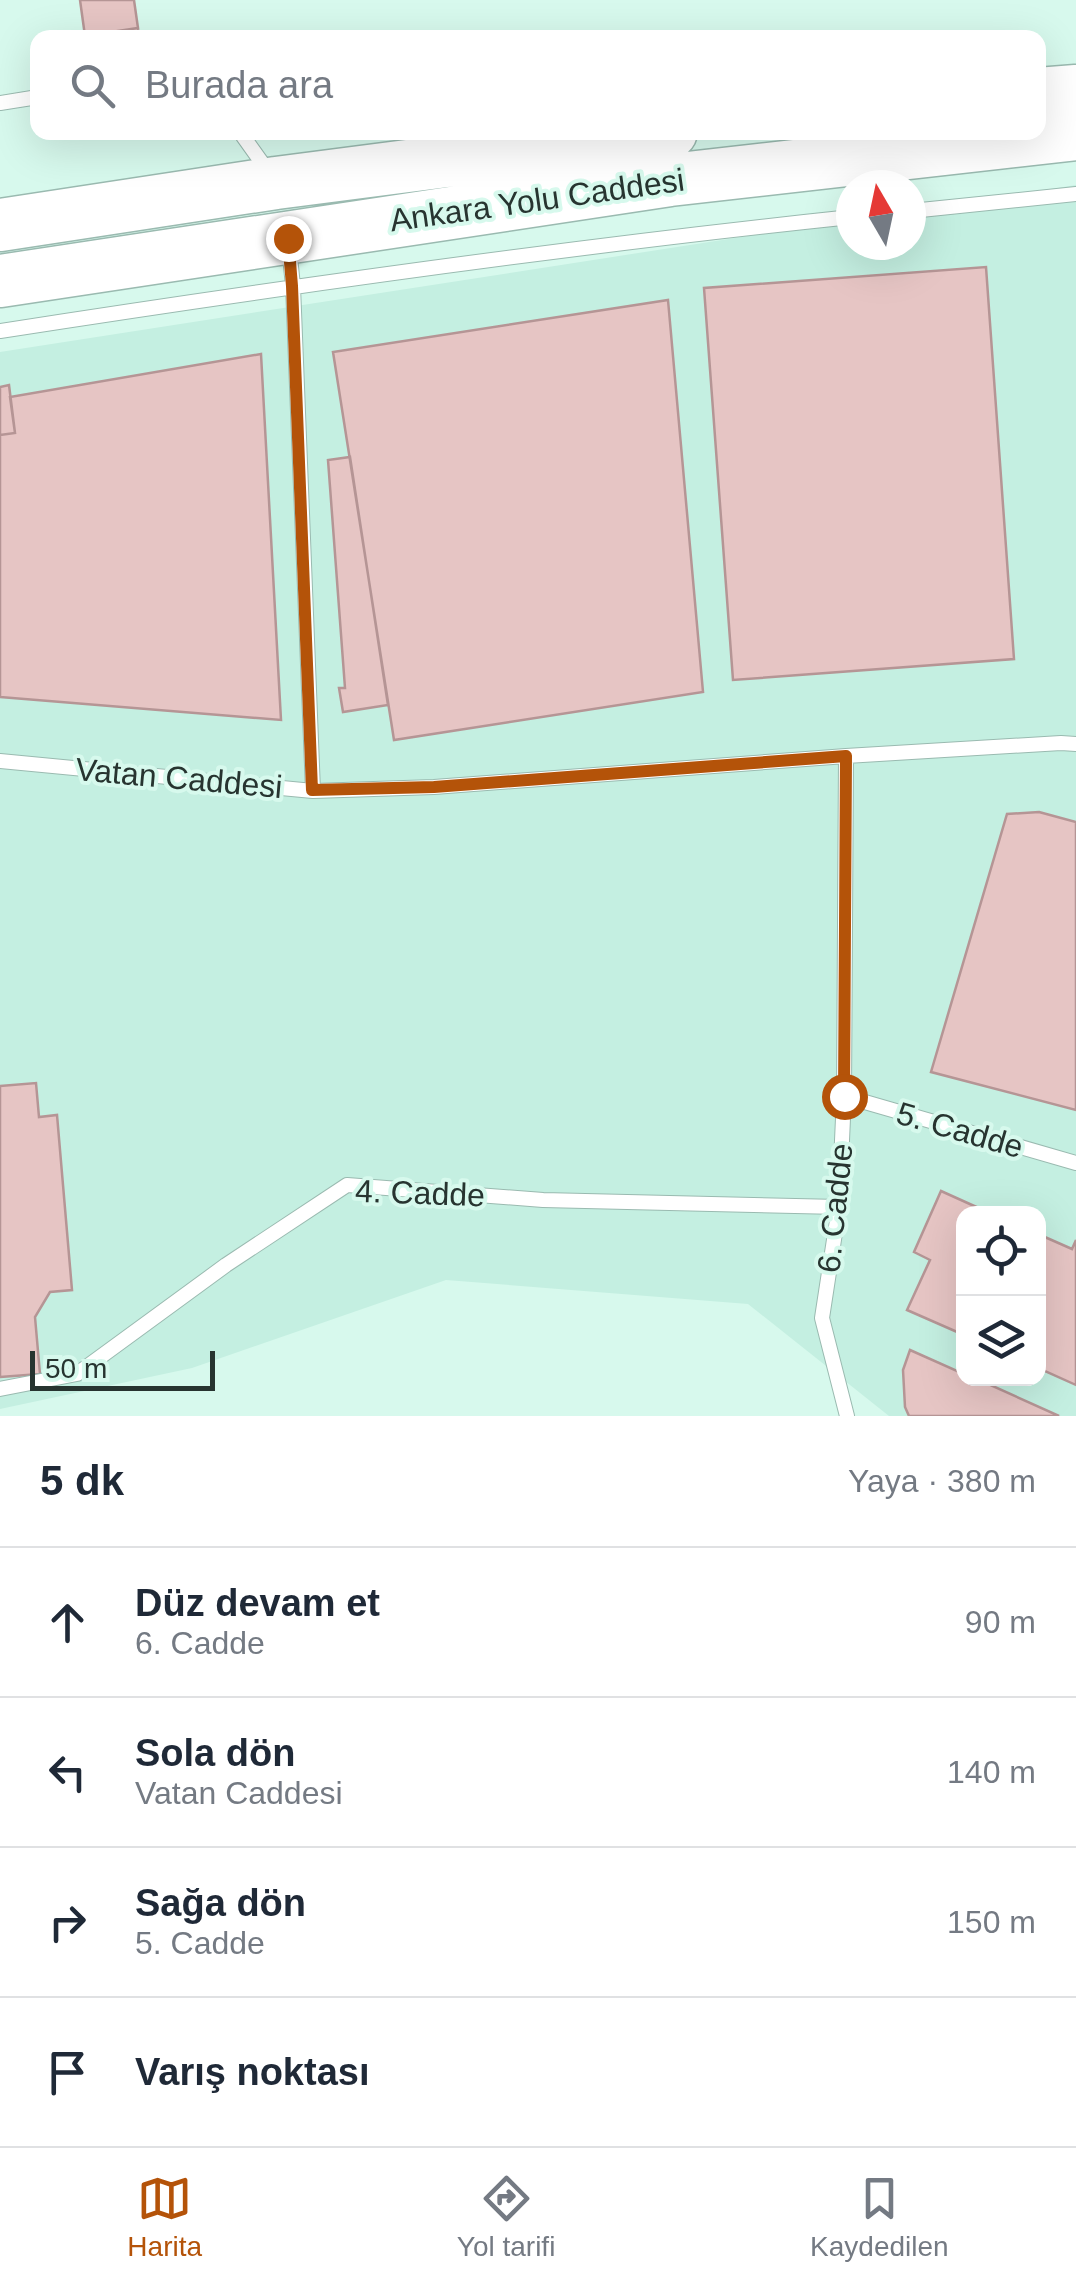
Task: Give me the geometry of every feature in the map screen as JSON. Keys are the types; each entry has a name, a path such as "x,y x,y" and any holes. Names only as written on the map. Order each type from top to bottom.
{"highway":[{"path":"1046,93 1076,91"},
{"name":"Ankara Yolu Caddesi","path":"1046,137 1076,134"},
{"name":"Ankara Yolu Caddesi","path":"0,225 276,182 608,140"},
{"name":"Ankara Yolu Caddesi","path":"0,282 290,262 670,180 1023,140"}],"lane":[{"path":"0,102 30,98"},
{"path":"246,140 276,182"},
{"path":"926,209 1076,194"},
{"path":"0,331 290,262 650,238 836,219"},
{"path":"290,262 312,790"},
{"name":"Vatan Caddesi","path":"0,762 312,790 434,787 846,756 1076,744"},
{"name":"6. Cadde","path":"846,756 844,1096 839,1207 822,1318 848,1416"},
{"name":"5. Cadde","path":"844,1096 1076,1163"},
{"name":"4. Cadde","path":"0,1388 78,1374 226,1266 347,1186 544,1200 839,1207"}],"shaded area":[{"path":"1076,185 1076,1416 889,1416 748,1304 446,1280 192,1368 0,1409 0,352 836,222 836,260 926,260 926,209"}],"building":[{"path":"80,0 134,0 138,28 84,30"},
{"path":"986,267 1014,659 733,680 704,288"},
{"path":"668,300 703,692 394,740 333,352"},
{"path":"261,354 281,720 0,697 0,435 15,433 10,397"},
{"path":"9,385 15,433 0,435 0,387"},
{"path":"350,457 388,705 343,712 339,688 345,688 328,460"},
{"path":"1039,812 1076,822 1076,1110 931,1072 1007,814"},
{"path":"36,1083 39,1117 57,1115 72,1290 50,1292 35,1317 40,1374 0,1377 0,1086"},
{"path":"941,1191 974,1206 956,1206 956,1331 907,1310 930,1260 914,1252"},
{"path":"1046,1238 1072,1249 1076,1240 1076,1385 1046,1372"},
{"path":"910,1350 956,1370 956,1386 993,1386 1059,1416 909,1416 903,1370"}],"route":[{"path":"288,238 312,790 434,787 846,756 844,1096"}]}
